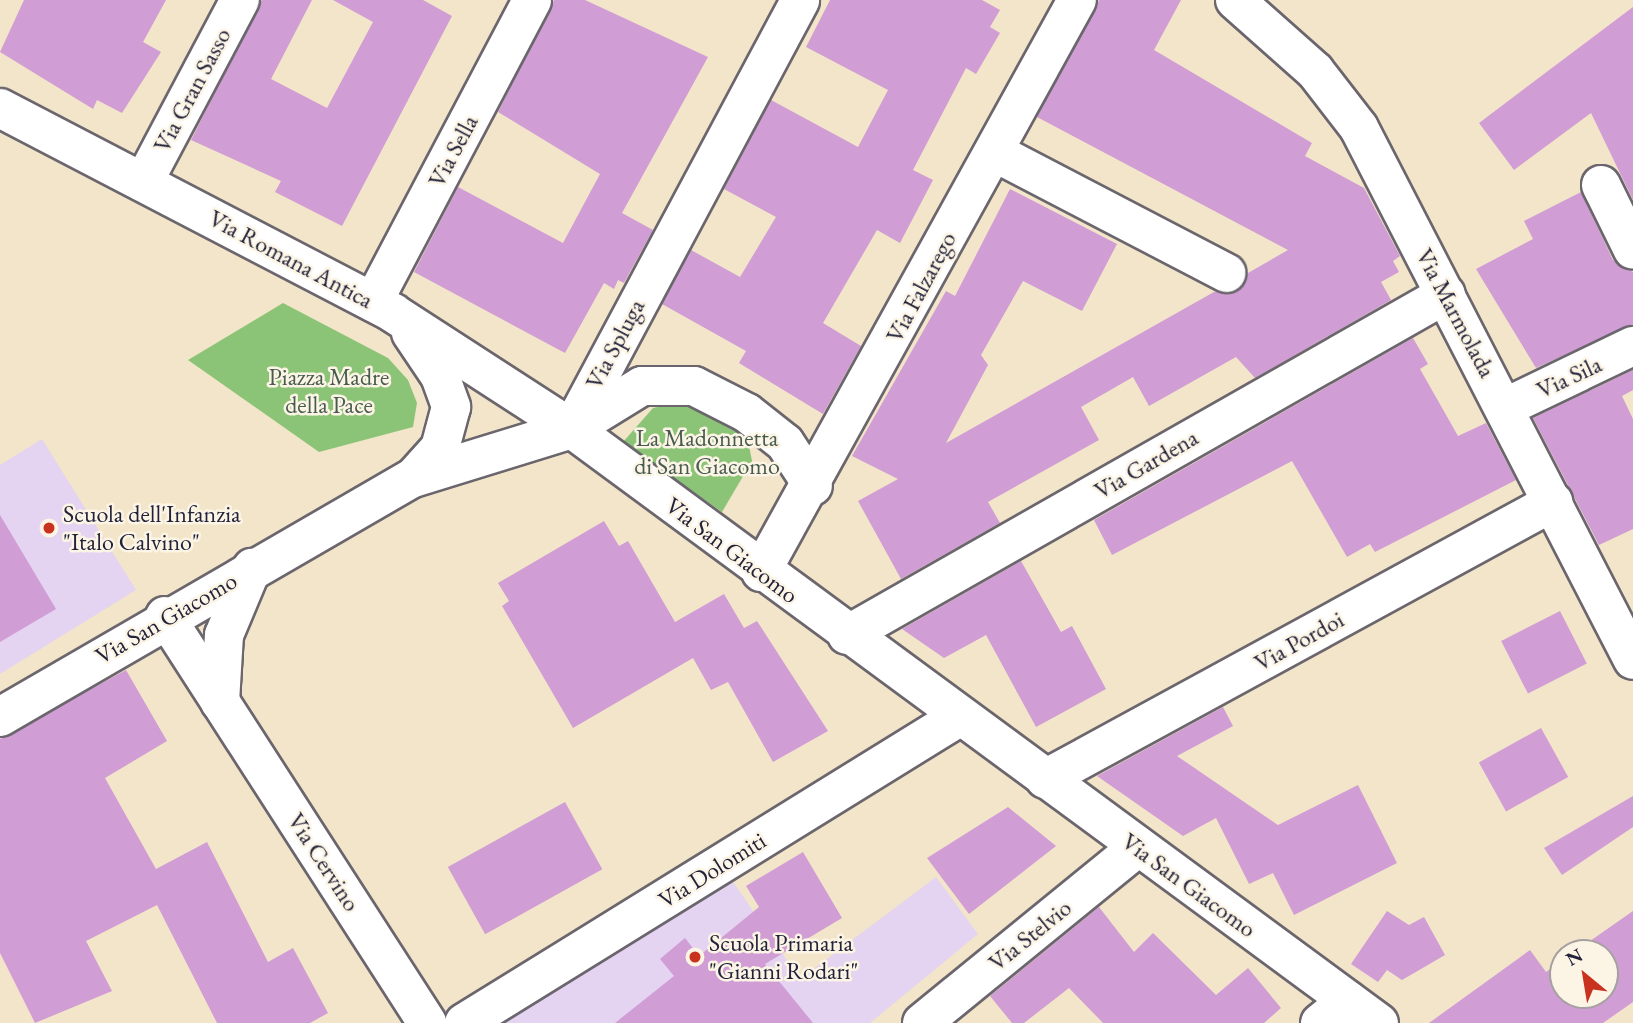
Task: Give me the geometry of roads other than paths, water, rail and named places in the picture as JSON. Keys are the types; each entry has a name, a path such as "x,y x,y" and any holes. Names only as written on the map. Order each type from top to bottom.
{"street":[{"name":"Via Gran Sasso","path":"144,181 240,0"},
{"name":"Via Sella","path":"383,307 532,0"},
{"name":"Via Spluga","path":"572,429 800,0"},
{"name":"Via Falzarego","path":"761,572 813,486 1077,0"},
{"name":"Via Marmolada","path":"1235,0 1339,98 1506,407 1631,652"},
{"name":"Via Romana Antica","path":"0,108 383,307 572,429"},
{"path":"994,152 1226,273"},
{"path":"1601,185 1633,250"},
{"name":"Via Gardena","path":"847,635 1446,294"},
{"path":"383,307 431,359 450,407 440,448 413,478"},
{"name":"Via Sila","path":"1506,407 1633,346"},
{"name":"Via Spluga","path":"572,429 633,388 694,386 766,426 813,486"},
{"name":"Via San Giacomo","path":"0,717 165,616 413,478 572,429 761,572 1138,847 1334,1012 1379,1023"},
{"name":"Via Pordoi","path":"1045,779 1553,502"},
{"path":"220,702 224,635 251,568"},
{"name":"Via Cervino","path":"165,616 427,1023"},
{"name":"Via Dolomiti","path":"464,1023 959,717"},
{"name":"Via Stelvio","path":"922,1023 1138,847"}],"place":[{"name":"Scuola dell'Infanzia \"Italo Calvino\"","path":"49,528"},
{"name":"Scuola Primaria \"Gianni Rodari\"","path":"695,957"}],"park label":[{"name":"Piazza Madre della Pace","path":"329,391"},
{"name":"La Madonnetta di San Giacomo","path":"707,452"}]}
